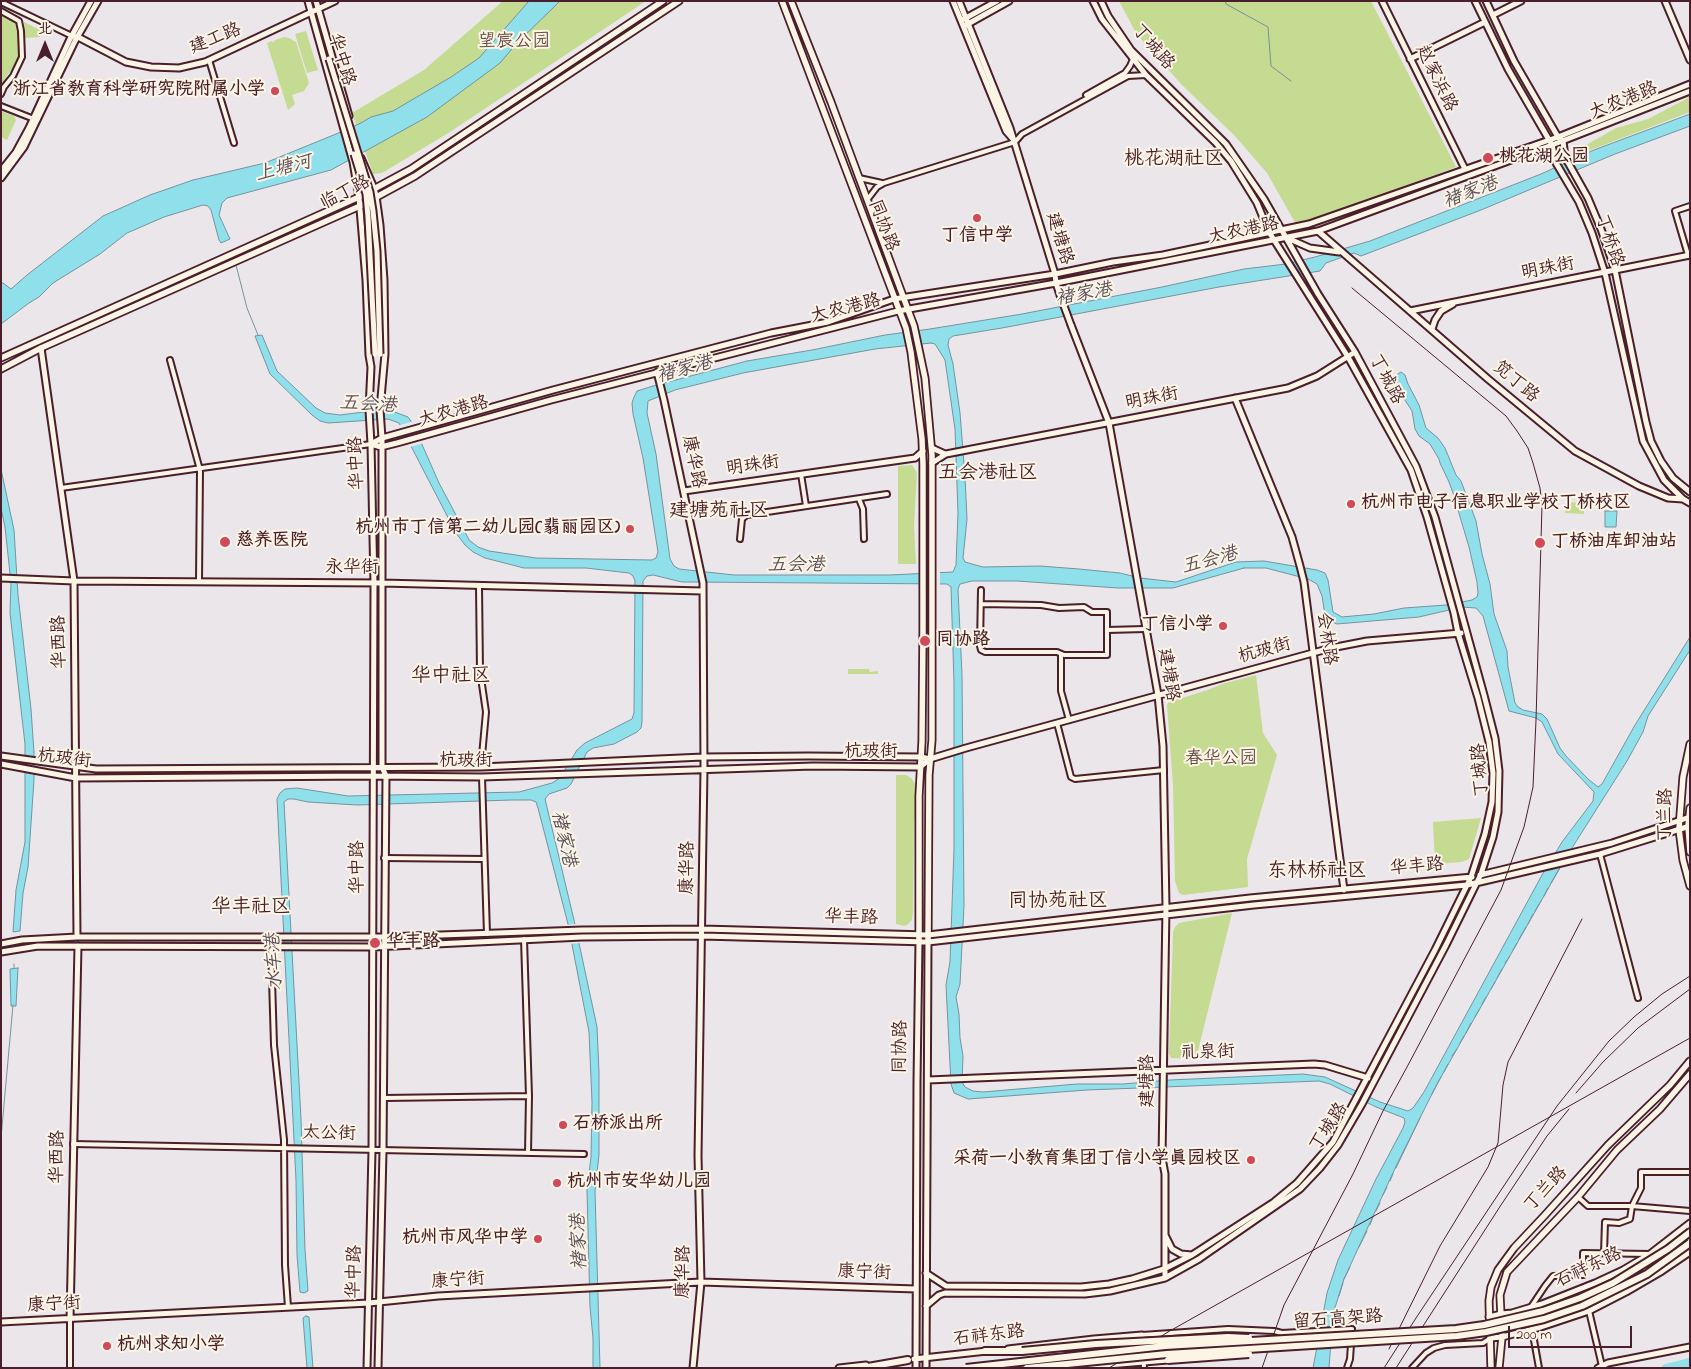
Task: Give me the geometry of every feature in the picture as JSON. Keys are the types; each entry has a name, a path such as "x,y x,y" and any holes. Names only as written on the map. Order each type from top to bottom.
{"highway":[{"name":"留石高架路","path":"966,1368 1165,1346 1456,1329 1516,1319 1580,1298 1614,1283 1668,1249 1690,1232"},
{"name":"留石高架路","path":"1027,1368 1167,1354 1457,1336 1517,1326 1582,1306 1616,1290 1647,1274 1690,1242"},
{"path":"985,1351 1022,1351 1096,1344 1228,1337 1295,1339"},
{"path":"1168,1360 1252,1354 1295,1347"},
{"path":"862,1368 908,1360"}],"main road":[{"path":"1,178 21,153 91,1"},
{"path":"75,37 98,1"},
{"name":"华中路","path":"308,1 353,162 360,206 371,367 369,410 374,584 373,946 372,1150 367,1368"},
{"name":"华中路","path":"316,1 362,158 376,196 384,280 385,354 380,409 382,438 382,766 386,776 384,1098 378,1368"},
{"path":"318,10 336,1"},
{"name":"临丁路","path":"1,358 359,197 411,169 663,1"},
{"name":"临丁路","path":"1,369 41,348 360,206 415,176 679,1"},
{"name":"同协路","path":"782,1 906,328 912,352 923,451 924,587 916,1082 916,1368"},
{"name":"同协路","path":"791,1 831,102 914,326 925,378 932,448 933,587 927,1011 926,1368"},
{"name":"建塘路","path":"953,1 1010,128 1060,295 1109,423 1158,695 1164,770 1166,907 1162,1070 1162,1158 1165,1174 1164,1278"},
{"name":"建塘路","path":"959,1 964,22"},
{"path":"964,22 997,1"},
{"path":"964,22 1009,1"},
{"name":"丁城路","path":"926,1273 946,1286 1081,1287 1109,1284 1164,1269 1192,1255 1274,1202 1297,1183 1333,1142 1435,950 1471,877 1485,834 1492,802 1493,773 1487,733 1458,633 1451,601 1411,470 1348,357 1269,232 1257,204 1231,161 1216,143 1133,59 1102,19 1093,1"},
{"name":"丁城路","path":"926,1306 946,1292 1085,1294 1164,1278 1206,1254 1300,1189 1338,1145 1362,1104 1441,954 1481,874 1493,837 1498,812 1500,771 1495,738 1435,517 1416,466 1355,352 1318,294 1264,199 1226,144 1131,50 1108,16 1101,1"},
{"name":"赵家浜路","path":"1382,1 1464,169"},
{"name":"丁桥路","path":"1475,1 1508,69 1550,143 1556,163 1579,202 1592,233 1605,273 1643,442 1664,480 1683,500"},
{"path":"1486,1 1514,61 1558,137 1563,141"},
{"path":"1492,16 1521,1"},
{"path":"1665,1 1690,60"},
{"name":"建工路","path":"75,37 126,62 151,67 179,68 210,60 318,10"},
{"path":"1410,59 1485,22"},
{"name":"华中路","path":"323,25 328,60"},
{"name":"华中路","path":"315,26 328,60 366,194 378,354 383,369"},
{"name":"大农港路","path":"381,447 657,372 898,311 1056,283 1318,231 1550,143 1558,137 1690,84"},
{"name":"大农港路","path":"371,444 382,438 656,364 772,334 828,322 894,299 1055,274 1309,224 1464,169 1550,143 1563,141 1690,91"},
{"path":"1,171 16,152 35,120"},
{"name":"丁桥路","path":"1563,141 1565,157 1588,198 1615,270 1651,440 1661,461 1673,478 1690,492"},
{"name":"笕丁路","path":"1318,231 1488,379 1575,450 1639,486 1668,498 1690,503"},
{"path":"1285,237 1310,248 1341,252"},
{"name":"明珠街","path":"1410,311 1689,255"},
{"path":"1432,329 1435,320 1442,311 1462,300"},
{"name":"华西路","path":"41,348 74,581 77,937"},
{"name":"明珠街","path":"932,463 946,454 1288,388 1303,383 1355,352"},
{"name":"华中路","path":"371,367 378,354"},
{"name":"康华路","path":"657,372 684,491 702,583 704,768 698,1156 700,1282 693,1368"},
{"name":"会林路","path":"1235,398 1296,550 1304,582 1345,896"},
{"path":"371,444 381,447"},
{"path":"932,448 946,454"},
{"path":"923,451 915,458 923,464"},
{"name":"明珠街","path":"684,491 915,458"},
{"name":"永华街","path":"1,578 74,581 382,583 702,591"},
{"name":"杭玻街","path":"1,764 76,778 482,777 704,768 920,766 930,759 966,748 1313,653 1366,642 1466,632"},
{"name":"丁兰路","path":"1690,744 1683,777 1679,829 1683,860 1690,886"},
{"name":"杭玻街","path":"1,756 76,767 105,769 373,766 481,767 703,757 816,756 921,757 930,759"},
{"name":"丁兰路","path":"1690,808 1690,852"},
{"name":"华丰路","path":"1,944 22,940 77,937 384,937 566,931 582,934 919,938 928,935 1166,907 1471,877 1612,843 1690,817"},
{"name":"华丰路","path":"1,952 38,946 373,946 566,938 582,934 702,929 919,938 928,942 1165,915 1467,885 1600,854 1689,826"},
{"name":"华西路","path":"70,1320 78,946"},
{"name":"丁兰路","path":"1491,1368 1489,1317 1491,1287 1498,1270 1514,1248 1690,1061"},
{"name":"礼泉街","path":"928,1080 1314,1064 1326,1065 1368,1078"},
{"name":"丁兰路","path":"1499,1368 1502,1337 1500,1295 1507,1272 1578,1196 1617,1150 1660,1109 1690,1074"},
{"name":"石祥东路","path":"1489,1317 1531,1307 1595,1283 1623,1270 1650,1254 1690,1224"},
{"path":"1164,1232 1172,1249 1181,1254 1192,1255"},
{"name":"石祥东路","path":"1490,1338 1502,1337 1532,1329 1589,1310 1626,1292 1690,1252"},
{"name":"康宁街","path":"1,1322 70,1320 368,1303 438,1296 700,1282 916,1289"},
{"name":"石祥东路","path":"840,1368 1142,1335"},
{"path":"1600,1367 1608,1363 1690,1347"},
{"path":"1072,1368 1144,1365 1168,1360"}],"street":[{"path":"1,2 75,37"},
{"path":"1,11 19,21 22,57 13,76 1,94"},
{"path":"1079,102 1084,97 1125,73 1133,59"},
{"path":"210,60 234,143"},
{"path":"867,200 877,187 884,183 1014,142 1022,134 1128,76 1146,74"},
{"path":"1,106 35,120"},
{"path":"859,178 884,183"},
{"path":"1689,255 1675,211 1690,206"},
{"path":"170,360 199,469 199,581"},
{"path":"62,488 371,444"},
{"path":"801,474 806,506"},
{"path":"740,539 742,518 747,515 886,494"},
{"path":"859,499 863,509 864,539"},
{"path":"479,586 480,671 486,712 481,767"},
{"path":"981,590 980,646 981,650 985,652 1057,652 1061,654 1106,655 1107,612 1092,612 1084,607 1059,608 1041,605 981,604"},
{"path":"1107,630 1146,629"},
{"path":"1061,654 1062,691 1069,720"},
{"path":"1057,723 1071,777 1075,779 1164,770"},
{"path":"482,777 486,934"},
{"path":"1600,854 1638,998"},
{"path":"384,858 484,858"},
{"path":"524,939 529,1096 528,1153"},
{"path":"271,947 273,1031 284,1148 285,1265 288,1307"},
{"path":"384,1098 529,1096"},
{"name":"太公街","path":"74,1144 584,1154"},
{"path":"1604,1253 1606,1222 1619,1223 1630,1219 1632,1206 1641,1188 1641,1172 1690,1172"},
{"path":"1578,1196 1588,1206 1632,1206 1690,1211"},
{"path":"1531,1307 1553,1276 1567,1274 1583,1275 1583,1253 1650,1254"},
{"path":"1589,1310 1600,1367"},
{"name":"华西路","path":"70,1320 70,1368"},
{"path":"1144,1365 1142,1335 1228,1329 1282,1333 1352,1329 1350,1359 1347,1368"},
{"path":"1532,1329 1540,1368"},
{"path":"1412,1368 1426,1353 1434,1348 1445,1345 1483,1343 1490,1338"}],"green space":[{"name":"望宸公园","path":"503,1 646,1 450,132 382,173 373,174 352,113 424,70"},
{"name":"桃花湖公园","path":"1119,1 1371,1 1456,167 1297,226 1267,173 1234,135 1181,84 1136,33"},
{"path":"1,14 17,22 20,59 1,86"},
{"path":"24,22 40,30 40,37 25,38"},
{"path":"306,31 318,70 307,73 295,34"},
{"path":"284,37 296,42 309,83 304,91 292,95 295,104 288,110 267,43 272,41 273,43 275,40"},
{"path":"1690,97 1690,112 1583,153 1581,148 1616,128 1648,119"},
{"path":"1,111 14,116 16,120 7,140 1,137"},
{"path":"912,465 917,473 914,526 916,564 898,564 898,466"},
{"path":"1566,502 1584,503 1584,514 1565,513"},
{"path":"848,669 869,669 870,672 878,671 878,674 848,674"},
{"name":"春华公园","path":"1256,675 1263,733 1277,755 1247,859 1248,887 1183,895 1179,893 1175,881 1173,785 1167,705 1169,702 1222,684"},
{"path":"896,775 906,775 916,785 913,911 912,920 904,926 896,924"},
{"path":"1481,818 1469,859 1462,862 1435,864 1433,822"},
{"path":"1232,913 1196,1059 1171,1058 1169,1054 1173,932 1175,927 1179,923"}],"water":[{"name":"上塘河","path":"529,1 560,1 516,44 500,63 427,117 331,170 227,198 222,203 219,215 230,239 221,243 219,240 211,210 208,206 203,205 164,217 127,233 100,254 53,283 39,297 1,324 1,283 11,289 103,216 150,195 193,180 265,163 336,134 371,117 393,111 479,58"},
{"path":"1690,114 1690,126 1615,154 1481,210 1361,256 1354,253 1326,263 1320,271 1219,287 953,336 949,339 948,345 953,364 960,413 965,477 967,519 963,558 965,562 983,567 1040,566 1079,569 1176,582 1236,562 1264,561 1325,573 1328,580 1333,612 1342,617 1374,614 1404,608 1446,605 1472,600 1477,597 1477,582 1453,493 1439,459 1430,444 1419,436 1415,429 1412,411 1393,377 1401,372 1405,375 1419,405 1426,428 1438,438 1445,448 1456,475 1461,481 1476,521 1490,584 1494,614 1507,651 1515,703 1523,710 1542,714 1547,719 1560,748 1566,756 1598,787 1602,784 1635,725 1690,637 1690,650 1648,716 1643,732 1627,761 1565,859 1437,1084 1398,1162 1344,1279 1333,1314 1329,1368 1313,1368 1327,1293 1338,1260 1376,1179 1403,1128 1404,1118 1376,1107 1330,1084 1319,1081 1087,1090 968,1099 954,1093 951,1084 946,985 950,962 954,849 954,683 951,587 947,584 682,582 653,575 647,576 643,581 641,728 614,744 593,748 587,752 571,784 567,788 549,794 545,799 597,1027 599,1155 595,1191 600,1368 593,1368 590,1307 587,1190 591,1157 592,1102 589,1032 568,924 536,802 531,800 512,800 357,805 288,799 284,802 308,1291 300,1292 277,799 285,789 297,788 348,796 519,792 552,783 560,778 577,750 585,743 632,719 634,713 635,581 629,573 586,568 524,568 485,558 473,552 456,533 399,423 388,419 328,423 320,421 270,374 255,336 262,335 277,371 316,408 325,413 340,415 372,411 392,411 408,417 413,424 439,483 469,540 478,547 489,551 536,558 652,560 656,558 658,552 643,458 633,414 632,403 637,391 747,361 885,335 1022,314 1244,269 1286,264 1315,257 1370,241 1541,174 1594,150","holes":["935,344 945,360 955,429 958,513 956,565 953,572 889,575 734,575 679,569 674,566 670,559 656,454 647,413 648,401 675,390 743,373 875,349","1244,568 1266,568 1308,579 1317,584 1322,596 1325,615 1328,620 1337,624 1419,617 1462,607 1476,608 1483,616 1509,711 1536,718 1542,722 1558,754 1594,792 1593,801 1562,842 1542,875 1424,1092 1413,1108 1408,1111 1380,1102 1325,1077 1303,1074 1123,1084 1077,1084 983,1092 973,1091 965,1087 962,1082 963,1056 956,997 960,984 964,905 962,675 958,589 960,584 972,581 1017,581 1118,588 1173,588"]},
{"path":"1,469 14,530 18,595 34,753 28,867 23,893 20,931 13,932 16,890 25,842 25,744 10,613 11,583 1,508"},
{"path":"1605,511 1617,511 1616,527 1605,527"},
{"path":"18,968 16,1006 11,1006 10,969"},
{"path":"309,1317 313,1368 307,1368 303,1318"}],"pier":[{"path":"414,421 424,443 410,447 397,426"},
{"path":"920,572 940,572 940,586 920,587"},
{"path":"577,924 581,943 569,944 565,925"}],"waterway":[{"path":"1225,1 1226,4 1268,27 1271,66 1291,81"},
{"name":"五会港","path":"236,265 247,308 258,335"},
{"path":"1551,883 1562,864"},
{"path":"1544,896 1548,888"},
{"path":"1535,911 1541,901"},
{"path":"1528,924 1533,914"},
{"path":"1519,939 1526,927"},
{"path":"1513,950 1517,943"},
{"path":"1505,963 1510,956"},
{"path":"1497,978 1502,969"},
{"path":"1491,989 1495,982"},
{"path":"1482,1004 1486,997"},
{"path":"1,1138 13,1005"},
{"path":"1475,1017 1479,1010"},
{"path":"1466,1033 1471,1023"},
{"path":"1460,1043 1464,1036"},
{"path":"1452,1056 1457,1049"},
{"path":"1444,1072 1448,1064"},
{"path":"1432,1094 1441,1077"},
{"path":"1396,1168 1420,1118"},
{"path":"1390,1181 1393,1174"},
{"path":"1383,1195 1387,1187"},
{"path":"1376,1211 1380,1203"},
{"path":"1370,1225 1373,1217"},
{"path":"1359,1247 1367,1231"},
{"path":"1344,1279 1350,1267"},
{"path":"1339,1296 1343,1283"},
{"path":"1331,1330 1335,1307"},
{"path":"1666,1368 1690,1362"}],"railway":[{"path":"1262,1368 1284,1305 1353,1174 1383,1111 1501,890 1524,827 1533,787 1542,505 1540,488 1528,448 1506,416 1352,288"},
{"path":"1389,1349 1440,1246 1488,1167 1498,1143 1503,1085 1508,1062 1582,919"},
{"path":"1384,1368 1557,1106 1609,1041 1662,994 1690,976"},
{"path":"1576,1093 1603,1062 1638,1028 1690,989"},
{"path":"1109,1368 1168,1332 1690,1038"},
{"path":"1396,1368 1547,1136 1569,1109"}],"place":[{"name":"浙江省教育科学研究院附属小学","path":"275,91"},
{"name":"桃花湖公园","path":"1488,158"},
{"name":"丁信中学","path":"977,218"},
{"name":"杭州市电子信息职业学校丁桥校区","path":"1351,504"},
{"name":"杭州市丁信第二幼儿园(翡丽园区)","path":"630,529"},
{"name":"慈养医院","path":"225,542"},
{"name":"丁桥油库卸油站","path":"1540,543"},
{"name":"丁信小学","path":"1223,626"},
{"name":"同协路","path":"925,641"},
{"name":"华丰路","path":"375,943"},
{"name":"石桥派出所","path":"563,1125"},
{"name":"采荷一小教育集团丁信小学真园校区","path":"1251,1160"},
{"name":"杭州市安华幼儿园","path":"557,1183"},
{"name":"杭州市风华中学","path":"538,1239"},
{"name":"杭州求知小学","path":"107,1346"}],"district":[{"name":"桃花湖社区","path":"1174,161"},
{"name":"五会港社区","path":"988,475"},
{"name":"建塘苑社区","path":"719,513"},
{"name":"华中社区","path":"451,678"},
{"name":"东林桥社区","path":"1317,873"},
{"name":"同协苑社区","path":"1058,903"},
{"name":"华丰社区","path":"251,909"}],"water label":[{"name":"褚家港","path":"1471,194"},
{"name":"褚家港","path":"1084,296"},
{"name":"褚家港","path":"685,371"},
{"name":"褚家港","path":"562,839"},
{"name":"水车港","path":"276,962"},
{"name":"褚家港","path":"581,1242"}]}
